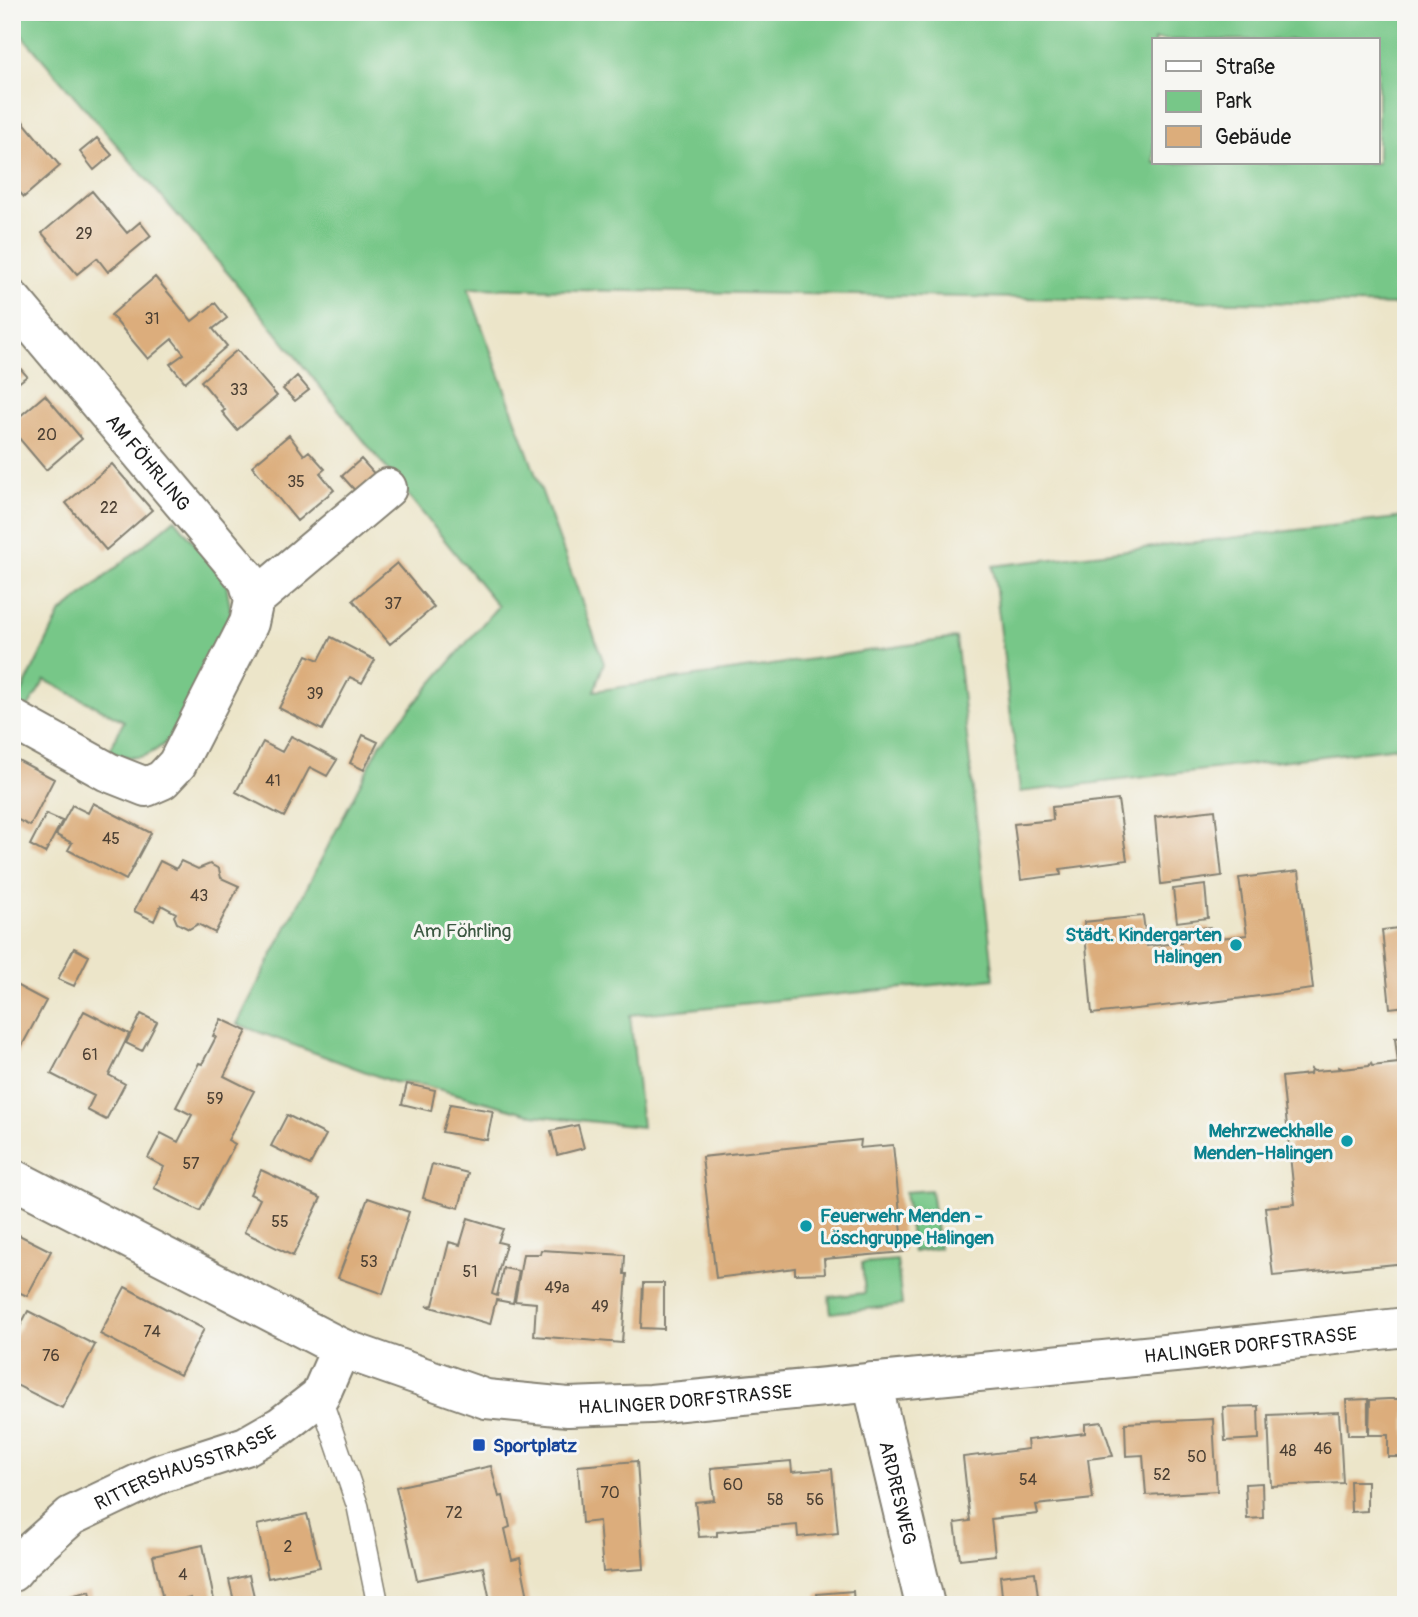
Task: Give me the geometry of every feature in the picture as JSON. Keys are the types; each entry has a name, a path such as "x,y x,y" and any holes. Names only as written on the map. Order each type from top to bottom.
{"street":[{"name":"AM FÖHRLING","path":"12,300 248,580 254,600"},
{"path":"12,719 108,772 146,787 162,780 177,764 243,635 249,623 254,600 387,488"},
{"name":"HALINGER DORFSTRASSE","path":"12,1178 341,1348 486,1399 568,1407 651,1404 1185,1352 1406,1327"},
{"name":"RITTERSHAUSSTRASSE","path":"12,1572 71,1516 159,1474 246,1446 281,1426 320,1396 341,1348"},
{"name":"ARDRESWEG","path":"872,1382 925,1605"}],"lane":[{"path":"320,1396 358,1507 378,1605"}],"green space":[{"name":"Am Föhrling","path":"12,12 1406,12 1406,305 468,288 604,663 594,691 956,638 994,979 630,1015 642,1127 533,1115 423,1085 393,1082 237,1024 381,743 498,606 231,277 12,24"},
{"path":"1406,517 1406,746 1020,792 993,566"},
{"path":"175,519 226,582 231,613 171,738 149,754 128,757 109,752 124,721 45,680 27,709 17,702 60,614"},
{"path":"931,1190 939,1248 913,1252 905,1192"},
{"path":"897,1260 902,1305 831,1313 829,1297 865,1293 862,1263"}],"building":[{"path":"12,103 19,111 16,113 60,166 24,197 12,184"},
{"path":"97,138 112,155 94,170 80,152"},
{"path":"92,191 127,233 140,222 151,236 108,272 97,258 77,274 42,233"},
{"path":"155,277 192,321 215,303 227,318 213,329 227,346 185,382 170,364 184,354 172,339 148,359 111,315"},
{"path":"237,350 277,396 237,430 222,412 225,410 201,381"},
{"path":"12,359 27,376 12,388"},
{"path":"297,376 309,390 295,401 283,389"},
{"path":"45,395 82,439 46,470 12,430 12,423"},
{"path":"289,435 304,455 309,451 325,469 320,473 334,490 297,521 252,466"},
{"path":"361,459 378,478 359,495 342,476"},
{"path":"112,464 152,510 106,550 66,503"},
{"path":"397,563 434,607 390,644 353,600"},
{"path":"331,637 375,660 362,683 350,677 322,730 279,708 307,655 319,660"},
{"path":"363,735 378,742 364,770 350,763"},
{"path":"291,736 337,760 327,776 310,767 284,817 236,792 263,742 282,752"},
{"path":"12,757 54,779 30,826 12,817"},
{"path":"1118,800 1127,860 1060,869 1061,875 1021,880 1014,824 1053,820 1052,807"},
{"path":"93,803 151,833 126,880 68,850 72,843 56,835 72,805 88,813"},
{"path":"1215,810 1222,876 1161,884 1155,817"},
{"path":"46,814 62,821 45,853 30,845"},
{"path":"160,861 176,869 181,861 198,869 210,864 219,869 221,878 239,886 215,933 198,924 189,929 177,923 174,916 176,913 161,905 154,921 134,911"},
{"name":"Städt. Kindergarten Halingen","path":"1299,871 1313,989 1092,1014 1084,922 1143,916 1147,946 1181,943 1180,930 1210,927 1211,939 1247,935 1239,878"},
{"path":"1205,885 1208,918 1177,922 1173,889"},
{"path":"1406,927 1406,1006 1390,1008 1382,930"},
{"path":"74,948 89,956 74,986 58,979"},
{"path":"12,983 46,1001 12,1064"},
{"path":"84,1011 129,1034 109,1075 125,1084 106,1120 87,1110 94,1096 51,1074"},
{"path":"141,1014 157,1022 142,1051 126,1043"},
{"path":"221,1019 247,1031 224,1076 254,1091 228,1140 235,1144 200,1211 154,1188 164,1167 148,1158 161,1133 178,1142 192,1115 176,1107 216,1037 213,1036"},
{"name":"Mehrzweckhalle Menden-Halingen","path":"1406,1037 1406,1263 1273,1276 1265,1207 1295,1204 1282,1077 1310,1074 1311,1069 1343,1069 1369,1066 1371,1063 1372,1066 1398,1063 1395,1038"},
{"path":"407,1084 435,1090 431,1111 402,1104"},
{"path":"450,1104 493,1111 487,1140 442,1132"},
{"path":"287,1115 326,1135 310,1165 271,1146"},
{"path":"578,1125 584,1148 557,1155 551,1131"},
{"name":"Feuerwehr Menden - Löschgruppe Halingen","path":"861,1140 860,1148 893,1145 904,1252 824,1259 825,1273 795,1274 795,1268 716,1278 702,1157"},
{"path":"432,1164 468,1173 459,1208 423,1198"},
{"path":"261,1170 321,1198 293,1256 244,1232 260,1199 250,1194"},
{"path":"368,1198 409,1212 383,1294 338,1278"},
{"path":"468,1218 503,1229 498,1242 506,1244 492,1294 497,1296 503,1268 519,1271 513,1303 496,1300 490,1324 427,1306 433,1305 449,1242 460,1245"},
{"path":"17,1234 51,1251 27,1296 12,1289 12,1244"},
{"path":"541,1250 625,1255 624,1274 627,1274 622,1343 534,1336 536,1303 515,1301 523,1254 540,1254"},
{"path":"643,1283 664,1283 664,1329 641,1328"},
{"path":"125,1287 204,1329 180,1375 100,1334"},
{"path":"28,1311 95,1345 62,1408 12,1383 12,1334 15,1336"},
{"path":"1368,1399 1368,1435 1348,1435 1346,1400"},
{"path":"1406,1399 1406,1457 1388,1457 1388,1435 1369,1435 1370,1400"},
{"path":"1258,1406 1259,1439 1225,1441 1223,1407"},
{"path":"1339,1412 1343,1483 1271,1486 1268,1415"},
{"path":"1213,1419 1217,1491 1146,1495 1143,1455 1126,1456 1125,1423"},
{"path":"1102,1422 1113,1456 1088,1459 1093,1499 1036,1505 1038,1514 991,1519 995,1555 960,1559 955,1523 970,1521 963,1457 1028,1449 1027,1440 1085,1433 1085,1424"},
{"path":"637,1461 644,1569 603,1572 599,1521 582,1523 578,1466"},
{"path":"791,1461 792,1472 832,1469 838,1533 798,1537 797,1525 717,1532 717,1536 699,1537 695,1502 714,1500 711,1468"},
{"path":"491,1466 499,1497 503,1496 510,1527 505,1529 512,1560 520,1558 529,1602 522,1605 491,1605 483,1567 417,1580 396,1487"},
{"path":"1350,1481 1367,1481 1367,1511 1351,1512"},
{"path":"1262,1483 1263,1518 1247,1519 1245,1484"},
{"path":"307,1514 320,1567 268,1578 257,1525"},
{"path":"203,1545 215,1605 192,1605 191,1598 164,1604 153,1556"},
{"path":"1035,1572 1039,1605 1003,1605 1000,1576"},
{"path":"249,1575 256,1605 235,1605 229,1580"},
{"path":"90,1591 93,1605 39,1605 39,1604"},
{"path":"853,1591 854,1605 818,1605 817,1594"}],"place":[{"name":"Städt. Kindergarten Halingen","path":"1236,945"},
{"name":"Mehrzweckhalle Menden-Halingen","path":"1347,1141"},
{"name":"Feuerwehr Menden - Löschgruppe Halingen","path":"806,1226"},
{"name":"Sportplatz","path":"479,1445"}]}
